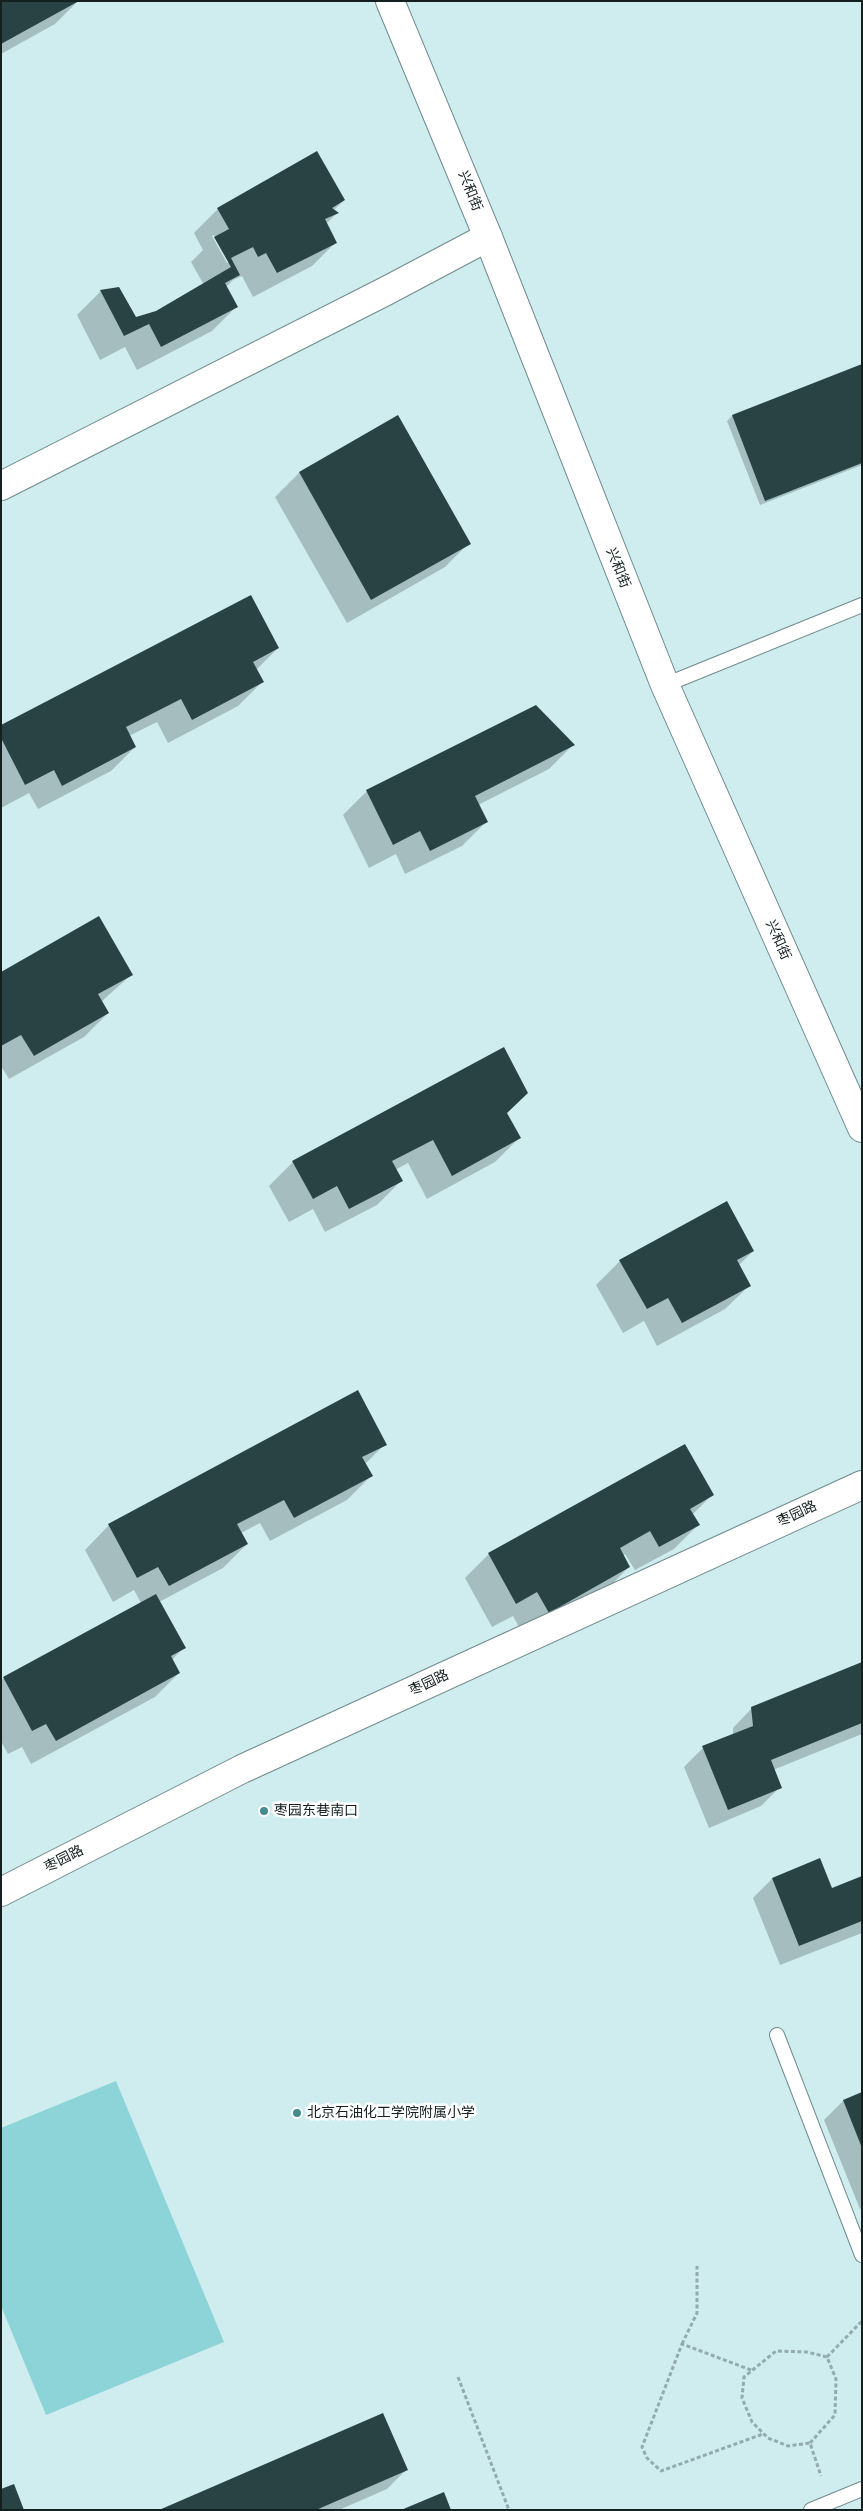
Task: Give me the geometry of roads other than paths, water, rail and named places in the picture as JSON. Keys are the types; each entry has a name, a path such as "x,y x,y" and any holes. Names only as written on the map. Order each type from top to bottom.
{"street":[{"name":"兴和街","path":"390,1 488,237 664,685 862,1128"},
{"path":"1,486 386,292 488,237"},
{"name":"枣园路","path":"1,1892 242,1769 862,1485"}],"lane":[{"path":"664,685 862,605"},
{"path":"777,2035 862,2255"},
{"path":"811,2510 862,2489"}],"place":[{"name":"枣园东巷南口","path":"264,1811"},
{"name":"北京石油化工学院附属小学","path":"297,2113"}]}
